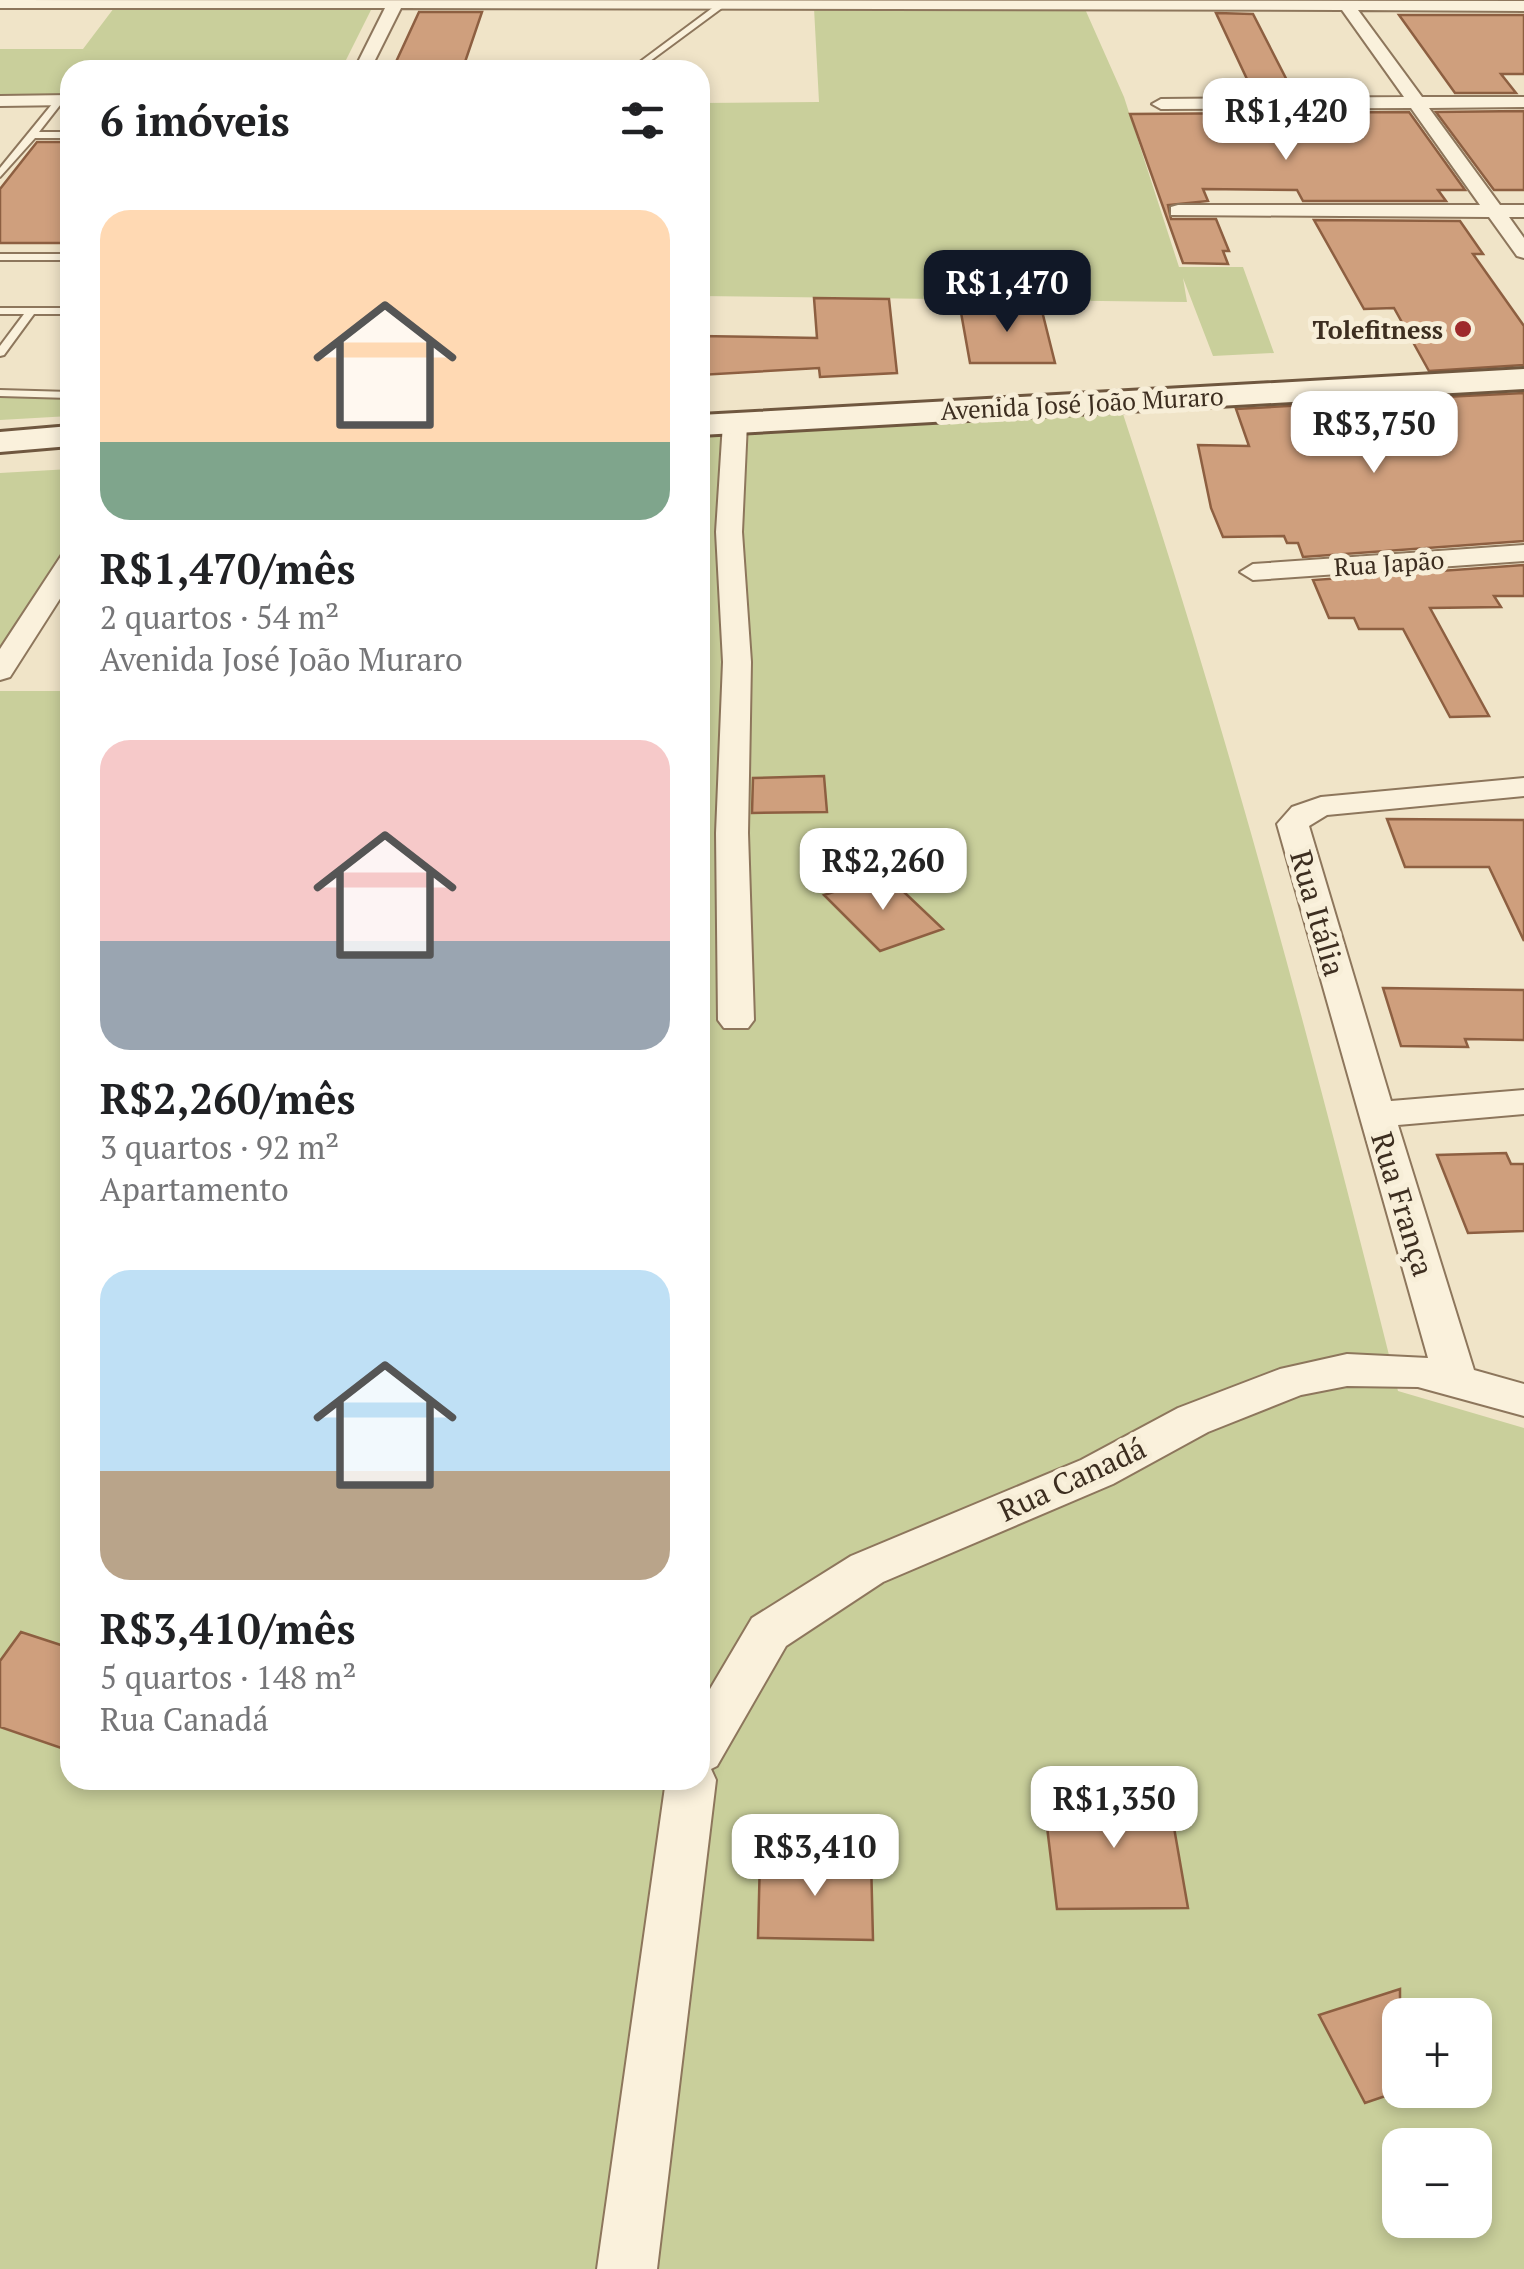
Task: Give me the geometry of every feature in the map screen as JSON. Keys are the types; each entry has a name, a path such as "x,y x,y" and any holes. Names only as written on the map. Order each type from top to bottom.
{"main road":[{"name":"Avenida José João Muraro","path":"710,402 1524,358"},
{"path":"1409,386 1387,372 1475,361"},
{"path":"1232,394 1360,381 1352,369 1338,367"},
{"name":"Avenida José João Muraro","path":"710,424 1524,379"},
{"path":"1,453 60,438"},
{"path":"1,453 60,457"}],"street":[{"path":"0,3 1524,6"},
{"path":"367,60 395,5"},
{"path":"1347,6 1524,252"},
{"path":"0,101 60,100"},
{"path":"1161,104 1524,102"},
{"path":"1178,212 1524,211"},
{"path":"735,423 730,532 737,662 732,833 736,1020"},
{"name":"Rua Japão","path":"1253,572 1524,553"},
{"path":"0,671 60,578"},
{"name":"Rua Itália","path":"1376,1115 1293,824 1302,814 1321,806 1524,787"},
{"name":"Rua França","path":"1456,1378 1376,1115 1524,1102"},
{"name":"Rua Canadá","path":"710,1734 769,1632 867,1569 1097,1472 1194,1420 1294,1380 1347,1370 1418,1371 1456,1378 1524,1400"},
{"path":"626,2269 690,1790"}],"lane":[{"path":"648,60 722,5"},
{"path":"0,174 60,105"},
{"path":"33,135 60,135"},
{"path":"0,257 60,257"},
{"path":"0,311 60,311"},
{"path":"0,353 31,311"},
{"path":"0,393 60,395"}],"green space":[{"path":"114,8 372,8 346,60 60,60 60,94 0,94 0,49 83,49"},
{"path":"814,8 1085,9 1124,97 1179,267 1243,267 1274,353 1213,356 1183,278 1187,302 710,296 710,103 819,102"},
{"path":"0,397 60,397 60,417 0,420"},
{"path":"1122,411 1199,654 1269,899 1398,1391 1524,1428 1524,2269 0,2269 0,691 60,691 60,1790 710,1790 710,435 752,433 756,424"},
{"path":"60,470 60,562 0,659 0,473"}],"building":[{"path":"419,12 482,12 466,60 397,60"},
{"path":"1216,13 1253,14 1294,94 1254,94"},
{"path":"1399,15 1524,15 1524,74 1501,74 1516,93 1455,93"},
{"path":"1524,111 1524,190 1494,190 1436,112"},
{"path":"1409,112 1465,190 1438,190 1446,201 1303,201 1297,190 1203,189 1208,201 1168,205 1171,219 1216,219 1229,251 1223,251 1228,264 1183,263 1130,114"},
{"path":"37,142 60,142 60,243 0,243 0,189"},
{"path":"1314,220 1460,221 1483,254 1473,254 1524,326 1524,365 1429,371 1394,308 1364,309"},
{"path":"814,298 889,299 897,373 820,377 819,368 710,374 710,336 817,338"},
{"path":"960,307 1041,307 1055,363 970,363"},
{"path":"1524,393 1524,541 1303,557 1298,543 1287,543 1284,536 1223,537 1211,508 1198,445 1249,446 1236,409 1343,403 1349,410 1452,410 1444,397"},
{"path":"1524,565 1524,596 1494,596 1501,607 1430,608 1489,716 1450,717 1403,629 1359,629 1354,618 1329,618 1313,580"},
{"path":"824,776 827,812 752,813 753,778"},
{"path":"1387,819 1524,820 1524,941 1489,867 1405,867"},
{"path":"886,875 943,929 880,951 824,895"},
{"path":"1383,988 1524,990 1524,1040 1465,1039 1468,1047 1401,1046"},
{"path":"1506,1153 1511,1164 1524,1164 1524,1231 1468,1233 1437,1155"},
{"path":"21,1632 60,1645 60,1748 0,1727 0,1661"},
{"path":"1168,1793 1188,1908 1057,1909 1043,1794"},
{"path":"760,1857 871,1859 873,1940 758,1938"},
{"path":"1400,1989 1400,1998 1382,1998 1382,2097 1365,2103 1319,2015"}],"place":[{"name":"Tolefitness","path":"1463,329"}]}
